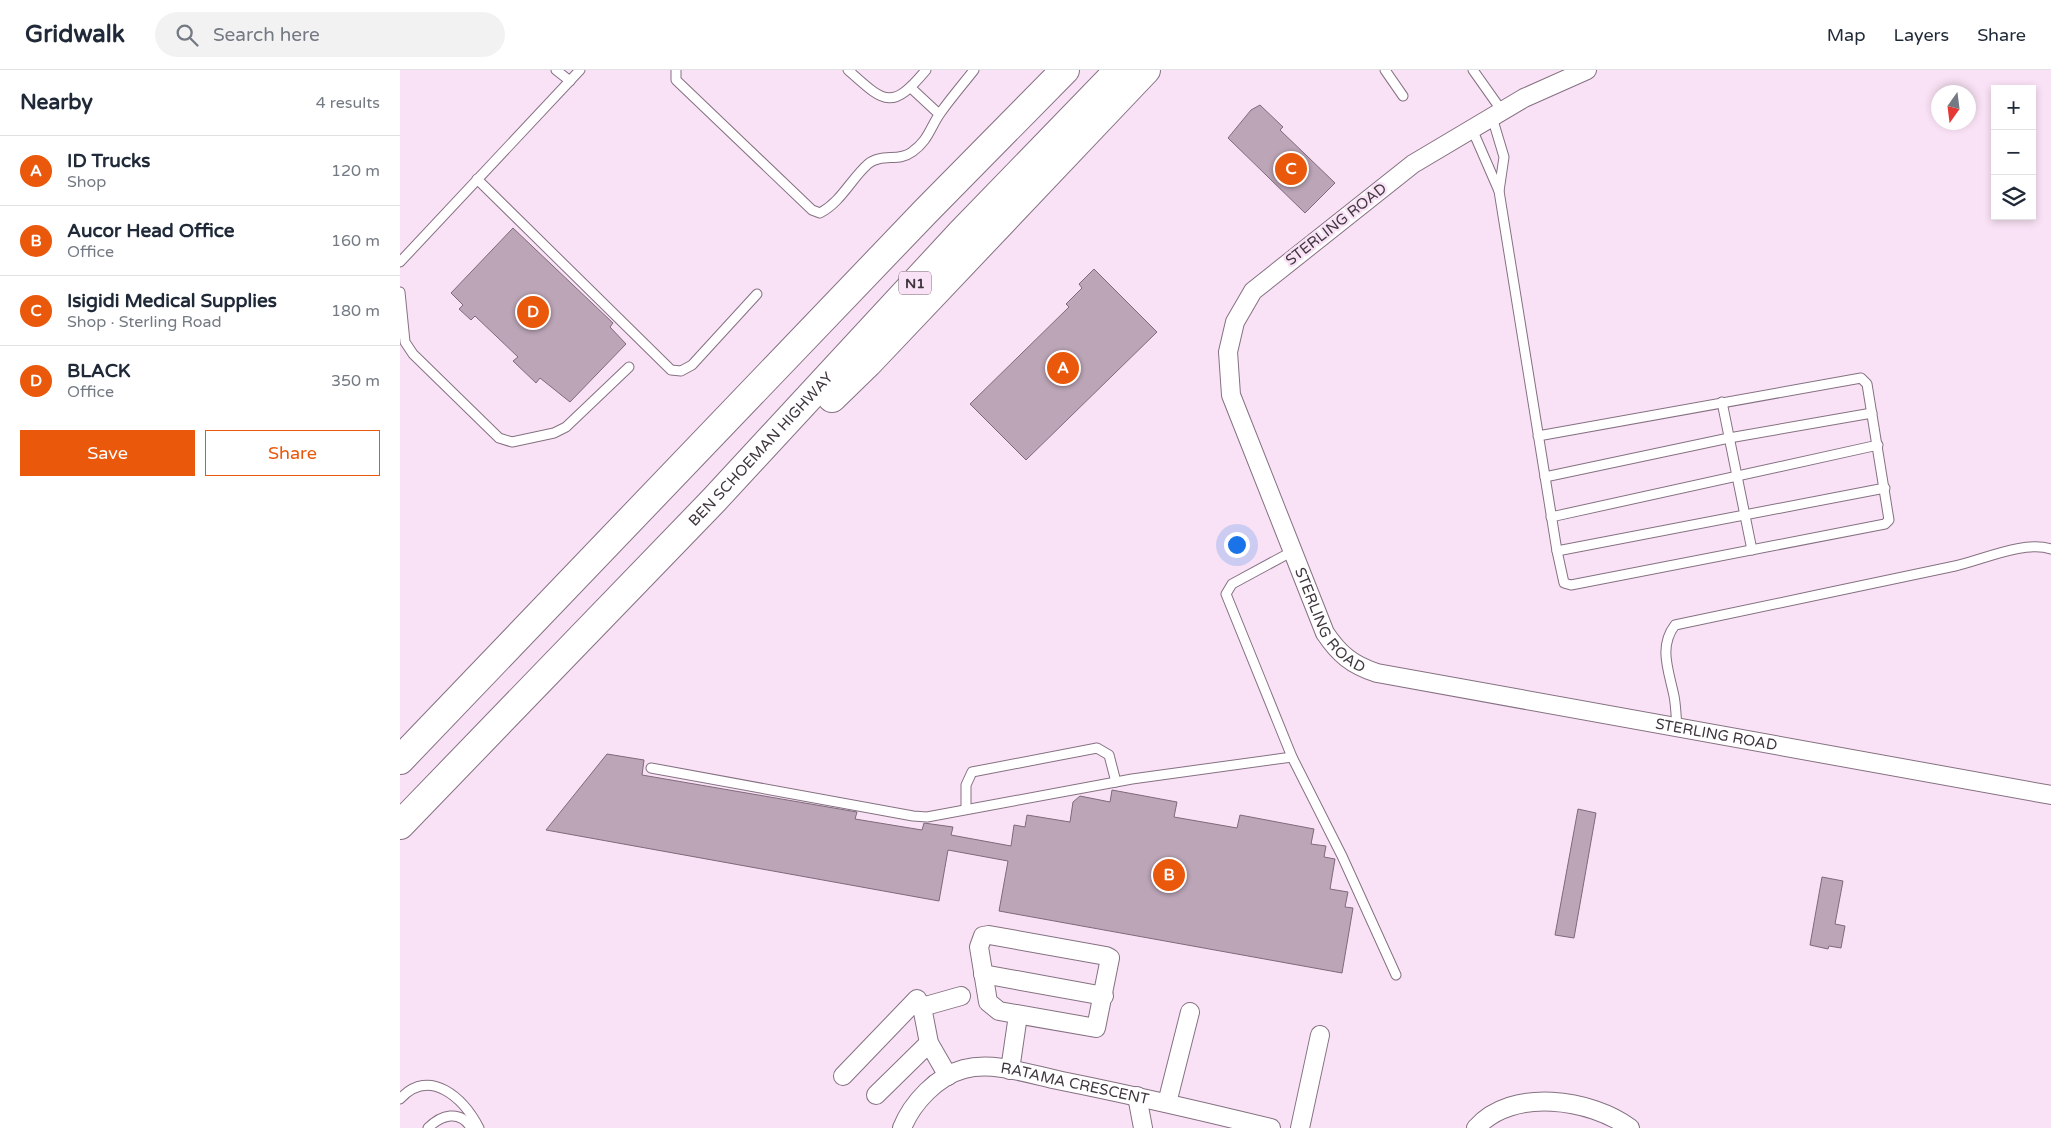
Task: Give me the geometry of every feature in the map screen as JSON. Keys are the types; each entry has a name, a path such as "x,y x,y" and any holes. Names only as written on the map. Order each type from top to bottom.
{"highway":[{"path":"975,163 996,128 1042,70"},
{"path":"400,760 926,211 1064,70"},
{"name":"BEN SCHOEMAN HIGHWAY","path":"400,825 714,500 961,233 1119,70"},
{"path":"714,500 776,453 868,363 1146,70"}],"street":[{"name":"STERLING ROAD","path":"1587,70 1524,98 1413,164 1287,262 1253,291 1235,322 1228,352 1231,395 1325,633 1337,650 1361,668 2051,795"},
{"path":"989,935 1106,956 1110,958 1110,963 1104,996 1096,1028 999,1011 988,1002 978,947 983,936 989,935"},
{"path":"984,974 1104,996"},
{"path":"922,1008 961,996"},
{"path":"843,1076 916,1000 919,1000 922,1008 929,1043 948,1076"},
{"path":"1167,1103 1190,1012"},
{"path":"1010,1070 1018,1015"},
{"path":"1300,1128 1320,1035"},
{"path":"876,1095 929,1043"},
{"name":"RATAMA CRESCENT","path":"902,1128 918,1101 948,1076 963,1069 980,1067 1010,1070 1137,1096 1270,1128"},
{"path":"1137,1096 1143,1128"},
{"path":"1476,1128 1483,1120 1500,1110 1524,1103 1549,1102 1600,1110 1630,1128"}],"lane":[{"path":"556,70 570,82"},
{"path":"400,262 580,70"},
{"path":"676,70 676,80 812,210 820,213 829,208 869,163 879,159 900,158 911,153 930,135 939,114 974,70"},
{"path":"848,70 882,98 897,98 911,88 926,70"},
{"path":"1385,70 1403,96"},
{"path":"1473,70 1497,114 1503,149 1499,191 1538,436 1545,477 1551,517 1562,581 1571,585 1885,524 1889,520 1890,514 1867,384 1861,378 1538,436"},
{"path":"911,88 939,114"},
{"path":"1472,129 1499,191"},
{"path":"477,180 672,370 681,371 692,366 757,294"},
{"path":"400,292 405,342 413,354 499,438 505,441 512,442 554,433 566,427 629,367"},
{"path":"1722,402 1752,550"},
{"path":"1545,477 1729,438 1872,412"},
{"path":"1551,517 1878,445"},
{"path":"1557,550 1885,488"},
{"path":"1677,727 1674,698 1665,654 1669,632 1675,624 1957,565 2012,551 2040,546 2051,550"},
{"path":"1293,551 1232,584 1226,594 1292,757 1342,856 1396,975"},
{"path":"966,809 966,785 972,772 1046,756 1098,748 1109,755 1116,782"},
{"path":"651,768 927,817 1116,782 1292,757"},
{"path":"400,1099 405,1094 421,1087 443,1088 456,1096 479,1128"},
{"path":"428,1128 436,1120 450,1115 461,1117 471,1128"}],"building":[{"path":"1260,105 1283,127 1280,130 1335,183 1305,213 1228,138 1251,110"},
{"path":"513,228 613,323 610,327 626,344 570,402 540,378 536,383 513,361 518,357 475,316 471,320 459,309 463,305 451,293"},
{"path":"1094,269 1157,332 1026,460 970,404 1069,307 1066,304 1082,288 1079,284"},
{"path":"607,754 644,760 642,775 857,812 855,819 922,830 924,823 953,827 951,835 1011,846 1014,825 1025,827 1027,815 1070,822 1073,802 1080,796 1110,802 1112,790 1177,802 1174,817 1237,828 1240,815 1314,829 1311,844 1326,846 1324,857 1335,859 1330,889 1348,892 1345,907 1353,908 1342,973 999,911 1008,861 948,850 939,901 546,830"},
{"path":"1578,809 1596,813 1574,938 1555,935"},
{"path":"1822,877 1843,881 1835,924 1845,926 1841,948 1829,946 1828,949 1810,945"}],"place":[{"name":"Isigidi Medical Supplies","path":"1291,169"},
{"name":"BLACK","path":"533,312"},
{"name":"ID Trucks","path":"1063,368"},
{"name":"Aucor Head Office","path":"1169,875"}]}
